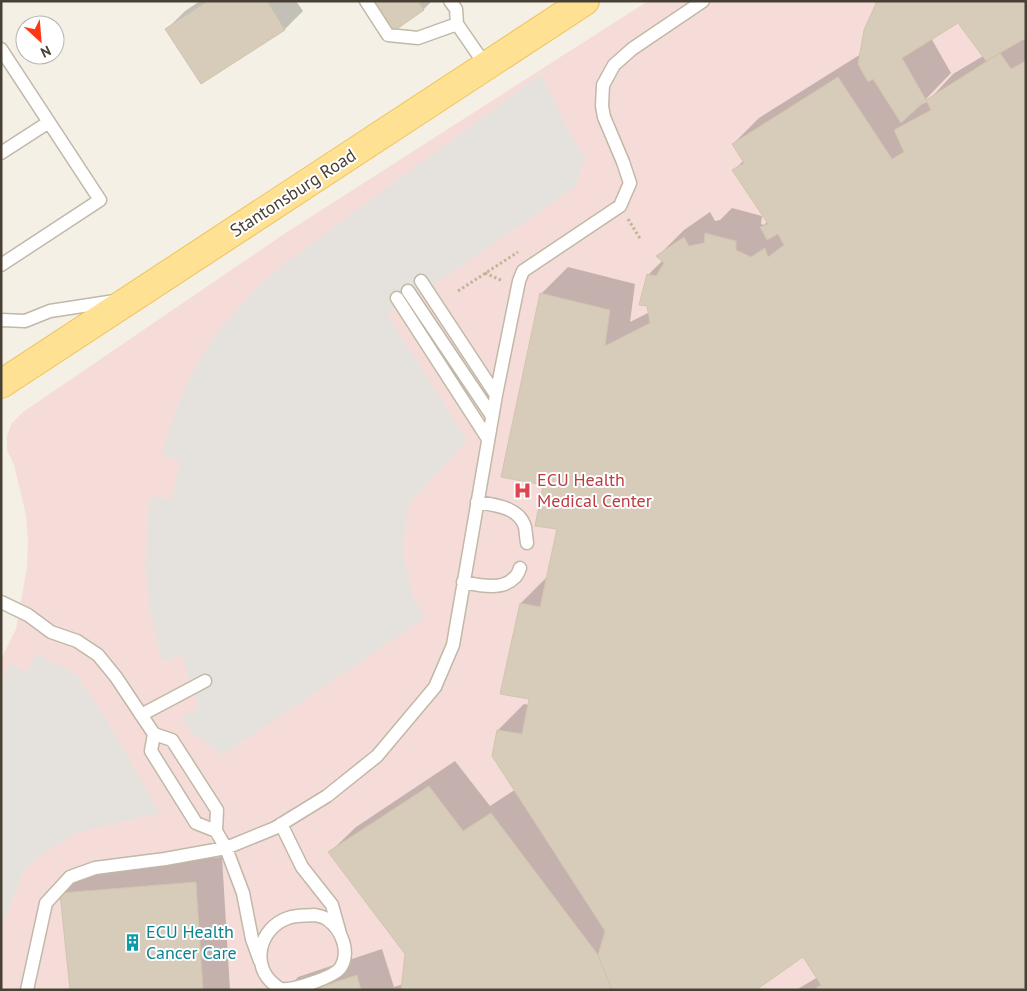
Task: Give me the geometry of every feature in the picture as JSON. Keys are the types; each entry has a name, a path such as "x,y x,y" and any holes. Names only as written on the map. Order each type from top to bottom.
{"main road":[{"name":"Stantonsburg Road","path":"1,384 585,1"}],"lane":[{"path":"366,1 388,35 418,38 457,24"},
{"path":"450,1 456,9 457,24 486,66"},
{"path":"27,990 46,903 70,877 95,868 165,859 226,848 282,824 327,796 377,756 435,687 452,645 496,395 518,287 524,271 620,206 630,183 624,162 604,118 602,106 603,85 614,64 632,49 703,1"},
{"path":"1,49 100,200 1,265"},
{"path":"1,153 49,122"},
{"path":"421,281 496,395"},
{"path":"408,291 492,416"},
{"path":"1,320 25,322 50,311 132,298"},
{"path":"396,298 488,439"},
{"path":"477,502 502,506 516,514 525,526 527,543"},
{"path":"463,582 484,586 501,584 514,579 520,568"},
{"path":"1,602 28,615 51,632 77,641 98,656 116,677 154,734 172,740 217,810 216,831 226,848 243,892 252,938 265,974 274,984 282,989 292,989 321,980 335,973 341,968 345,956 332,905 302,867 282,824"},
{"path":"141,715 205,681"},
{"path":"154,734 151,751 196,823 216,831"},
{"path":"260,961 260,948 265,936 275,925 287,918 314,915 327,919 338,929 342,939"}],"shaded area":[{"name":"ECU Health Medical Center","path":"648,1 1026,1 1026,990 1,990 1,659 16,629 27,567 28,541 26,515 14,465 7,450 7,436 12,423 23,412 284,234"},
{"path":"541,74 568,130 585,158 575,187 444,278 387,314 467,440 408,505 403,548 404,557 413,597 425,618 223,755 191,732 182,717 199,708 182,656 162,661 149,608 146,563 149,497 172,499 180,461 161,454 175,412 197,363 218,331 255,289 285,263"},
{"path":"35,654 68,669 79,678 102,712 160,813 76,833 46,852 24,870 1,930 1,680 11,664 28,672"}],"building":[{"path":"208,1 267,1 285,30 201,84 165,29"},
{"path":"374,1 418,1 424,10 394,31"},
{"path":"877,1 1024,1 1026,4 1026,38 986,61 958,23 902,58 926,100 901,123 873,79 868,82 858,64 864,30"},
{"name":"ECU Health Medical Center","path":"1000,53 1011,69 1026,61 1026,990 813,990 821,985 803,957 756,990 612,990 598,955 605,931 492,756 497,730 522,734 529,699 500,694 520,603 540,607 557,529 535,526 543,485 501,477 540,293 610,310 605,346 650,323 647,306 639,305 647,274 656,276 664,263 656,256 684,237 689,246 704,243 705,233 736,241 736,250 751,257 765,248 768,257 784,245 778,234 767,240 760,227 768,224 732,170 744,163 732,144 838,77 892,159 904,152 894,130 931,110 926,100"},
{"path":"429,786 463,831 491,813 598,955 612,990 401,990 405,954 328,852"},
{"name":"ECU Health Cancer Care","path":"196,882 203,990 70,990 60,893"},
{"path":"357,975 361,990 312,990 314,989"}],"place":[{"name":"ECU Health Medical Center","path":"523,490"},
{"name":"ECU Health Cancer Care","path":"132,942"}]}
